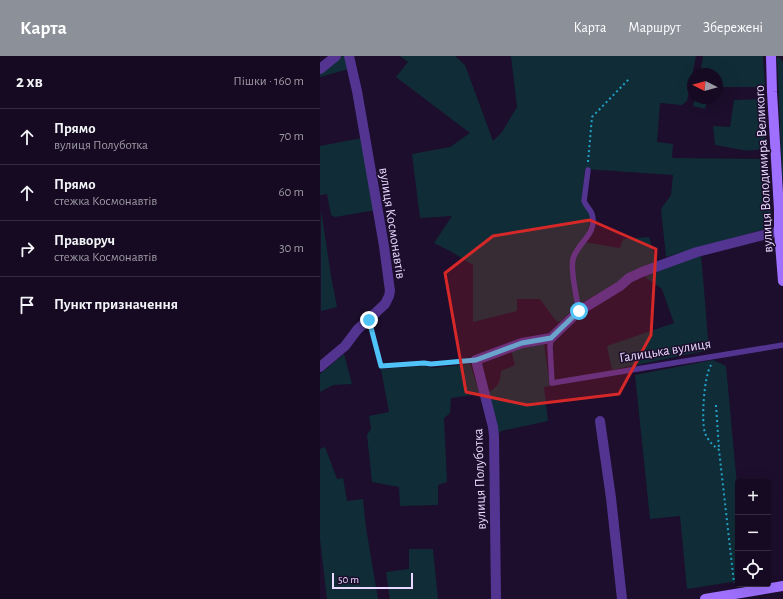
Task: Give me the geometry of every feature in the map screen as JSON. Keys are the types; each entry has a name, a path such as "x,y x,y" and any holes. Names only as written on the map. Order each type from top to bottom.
{"main road":[{"name":"вулиця Володимира Великого","path":"771,56 772,92 781,210 779,231 783,281"},
{"path":"705,599 783,586"}],"street":[{"path":"320,69 336,56"},
{"name":"вулиця Космонавтів","path":"320,367 345,346 357,330 385,304 389,296 384,246 359,99 349,56"},
{"path":"476,360 522,343 551,338 579,311 620,286 629,278 642,272 697,252 779,231"},
{"name":"вулиця Полуботка","path":"476,360 493,426 494,436 496,599"},
{"path":"600,421 612,498 622,599"}],"lane":[{"path":"579,311 572,268 573,259 588,238 592,228 592,215 584,201 588,170"},
{"name":"Галицька вулиця","path":"551,338 552,383 783,345"}],"path":[{"path":"588,170 592,118 629,79"},
{"path":"369,320 381,366 476,360"},
{"path":"719,450 708,440 704,424 707,379 708,371 711,366 728,354"},
{"path":"716,405 719,450 733,571 734,595"}],"highlighted area":[{"path":"590,220 656,249 651,335 619,394 527,405 466,392 445,273 493,236"}],"shaded area":[{"path":"342,56 345,56 349,69 320,77 320,74"},
{"path":"400,56 455,56 465,65 493,141 502,132 517,107 511,56 696,56 694,68 687,68 687,101 682,105 660,103 657,142 673,144 672,158 766,159 772,223 765,229 666,257 661,209 671,195 673,175 585,169 582,201 591,215 589,226 583,242 620,248 623,239 649,237 656,261 576,306 560,322 556,321 540,299 517,299 517,311 473,322 473,265 434,243 452,216 420,218 412,154 450,147 470,133 396,77 408,62"},
{"path":"703,56 763,56 765,87 723,87 723,68 701,68"},
{"path":"777,56 783,62 783,179 782,176"},
{"path":"764,99 765,147 754,150 741,150 715,145 713,126 730,127 734,100"},
{"path":"694,104 706,104 705,109 693,106"},
{"path":"362,138 376,210 335,217 331,215 327,194 320,195 320,146"},
{"path":"321,210 337,307 321,311"},
{"path":"701,254 709,350 612,370 607,346 674,323 662,289 645,277"},
{"path":"544,343 550,386 544,387 548,421 501,431 498,434 486,393 498,385 501,371 515,365 511,350"},
{"path":"344,354 352,384 333,385 320,392 320,374"},
{"path":"713,360 726,366 736,479 735,479 735,581 687,589 680,516 650,519 635,375"},
{"path":"470,364 480,394 451,398 450,413 444,418 447,482 438,485 438,505 400,506 399,487 372,482 367,435 371,429 369,416 389,412 381,369 424,366 432,368"},
{"path":"325,447 337,479 343,478 347,501 363,499 366,528 378,599 327,599 320,539 320,449"},
{"path":"409,549 433,549 438,599 390,599 386,572 409,569"}],"route":[{"path":"369,320 381,366 424,363 431,364 476,360 522,343 551,338 579,311"}]}
